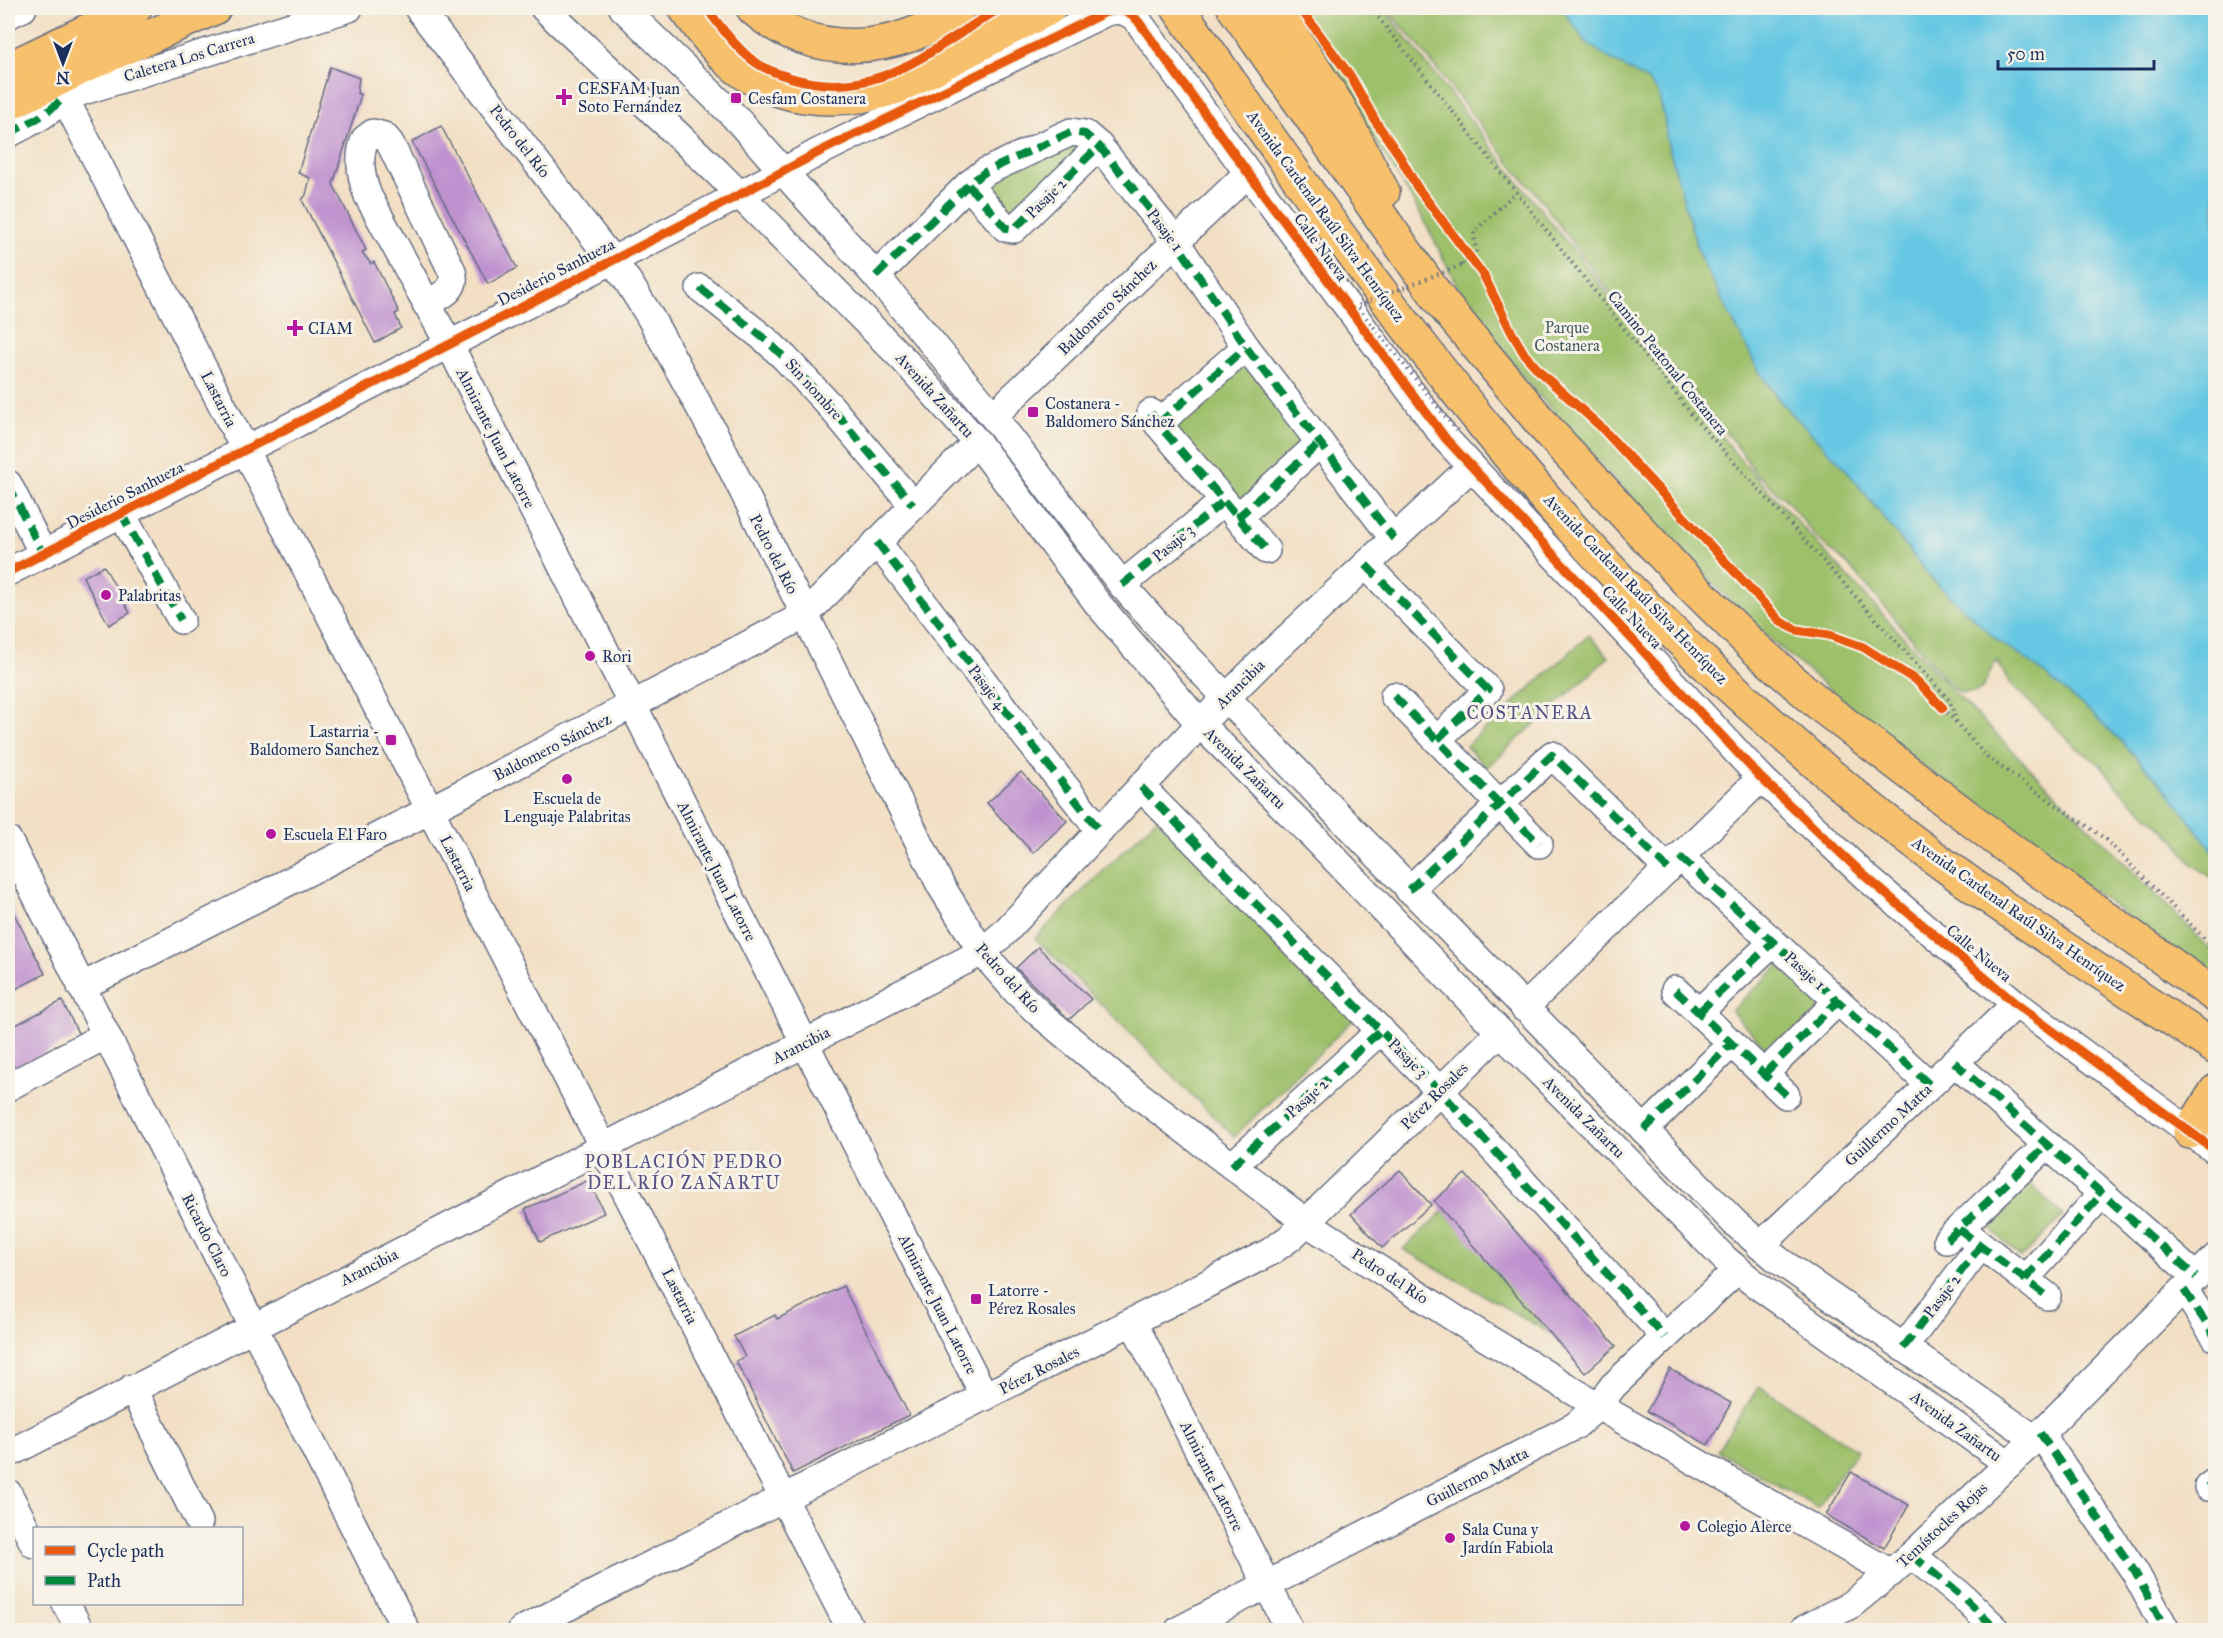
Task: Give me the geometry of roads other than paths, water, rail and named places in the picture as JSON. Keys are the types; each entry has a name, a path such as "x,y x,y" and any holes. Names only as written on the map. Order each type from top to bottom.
{"main road":[{"path":"8,69 135,8"},
{"path":"8,104 93,62 214,8"},
{"path":"685,8 718,50 748,75 794,95 834,99 876,94 897,87 1049,8"},
{"path":"753,8 775,25 792,33 820,43 853,46 874,45 910,36 943,20 959,8"},
{"name":"Avenida Cardenal Raúl Silva Henríquez","path":"1178,8 1363,269 1454,388 1555,509 1681,640 1784,736 1912,840 1986,895 2215,1050"},
{"path":"1234,8 1423,277 1489,362 1556,440 1686,580 1756,649 1824,708 1891,761 2020,857 2216,996"},
{"path":"1274,8 1353,132 1423,277"},
{"path":"8,116 64,97"},
{"path":"2203,1141 2216,1091"}],"street":[{"path":"8,15 23,8"},
{"name":"Caletera Los Carrera","path":"64,97 349,8"},
{"name":"Pedro del Río","path":"418,8 611,259 649,315 685,380 941,886 982,952 1016,991 1075,1045 1306,1222 1462,1323 1598,1406 1891,1573"},
{"name":"Avenida Zañartu","path":"544,8 740,194 905,361 977,442 1098,604 1200,724 1314,837 1500,1032 1737,1270 2009,1464"},
{"name":"Avenida Zañartu","path":"623,8 734,116 876,276 993,416 1122,585 1409,890 1644,1130 1760,1246 1903,1348 2037,1436"},
{"name":"Desiderio Sanhueza","path":"8,572 783,171 1104,14 1117,10 1124,11"},
{"name":"Calle Nueva","path":"1124,11 1138,21 1416,400 1472,467 1761,778 1866,877 2016,1004 2203,1141"},
{"path":"8,134 44,115 64,97"},
{"name":"Lastarria","path":"64,97 851,1630"},
{"name":"Pasaje 1","path":"876,276 968,184 985,172 1071,132 1085,134 1099,146 1176,242 1246,347 1394,539"},
{"name":"Almirante Juan Latorre","path":"426,304 450,290 454,275 390,143 384,136 373,133 365,139 361,153 361,171 365,188 426,304 448,344 985,1397"},
{"name":"Pasaje 2","path":"968,184 1006,228 1014,229 1099,146"},
{"name":"Baldomero Sánchez","path":"993,416 1248,173"},
{"name":"Sin nombre","path":"700,288 766,340 785,358 831,407 913,505"},
{"path":"1246,347 1154,418 1266,550"},
{"name":"Baldomero Sánchez","path":"81,987 430,810 805,615 977,442"},
{"path":"1231,509 1320,443"},
{"name":"Arancibia","path":"8,1454 132,1388 982,952 1000,938 1200,724 1267,657 1472,467"},
{"path":"8,484 43,554"},
{"name":"Pasaje 3","path":"1122,585 1231,509"},
{"path":"121,513 181,620"},
{"name":"Pasaje 4","path":"877,542 1100,831"},
{"path":"1366,565 1488,690 1437,740"},
{"path":"1394,696 1539,844"},
{"name":"Pasaje 1","path":"1499,804 1552,755 1674,863 1773,942 1930,1085"},
{"path":"1524,1008 1761,778"},
{"name":"Pasaje 3","path":"1141,787 1440,1090 1665,1337"},
{"path":"1409,890 1499,804"},
{"name":"Ricardo Claro","path":"8,840 406,1630"},
{"path":"1699,1012 1773,942"},
{"path":"1676,990 1786,1095"},
{"path":"1764,1074 1838,1001"},
{"name":"Guillermo Matta","path":"1760,1246 2016,1004"},
{"name":"Pasaje 2","path":"1233,1166 1381,1030"},
{"name":"Pérez Rosales","path":"522,1630 1270,1252 1291,1237 1500,1032"},
{"path":"8,1087 106,1035"},
{"path":"1644,1130 1732,1043"},
{"path":"1954,1062 2198,1279 2216,1338"},
{"path":"2047,1145 1953,1235 1981,1245 2047,1296"},
{"path":"2025,1279 2103,1194"},
{"name":"Pasaje 2","path":"1903,1348 1981,1245"},
{"name":"Temístocles Rojas","path":"1803,1630 1852,1604 1912,1555 2009,1464 2198,1279 2216,1257"},
{"name":"Guillermo Matta","path":"1179,1630 1559,1436 1587,1417 1613,1386 1737,1270"},
{"name":"Almirante Latorre","path":"1133,1322 1290,1630"},
{"path":"132,1388 199,1522"},
{"path":"2037,1436 2135,1572 2166,1630"},
{"path":"8,1493 33,1542"},
{"path":"1912,1555 1964,1598 1997,1630"},
{"path":"67,1605 80,1630"}],"water":[{"path":"1562,8 2215,8 2215,854 2168,791 2121,741 2086,708 2027,660 1998,641 1930,577 1845,468 1781,402 1760,373 1700,257 1667,141 1658,92 1648,81 1605,56 1584,40"}],"place":[{"name":"CESFAM Juan Soto Fernández","path":"564,97"},
{"name":"Cesfam Costanera","path":"736,98"},
{"name":"CIAM","path":"295,328"},
{"name":"Costanera - Baldomero Sánchez","path":"1033,412"},
{"name":"Palabritas","path":"106,595"},
{"name":"Rori","path":"590,656"},
{"name":"Lastarria - Baldomero Sanchez","path":"391,740"},
{"name":"Escuela de Lenguaje Palabritas","path":"567,779"},
{"name":"Escuela El Faro","path":"271,834"},
{"name":"Latorre - Pérez Rosales","path":"976,1299"},
{"name":"Colegio Alerce","path":"1685,1526"},
{"name":"Sala Cuna y Jardín Fabiola","path":"1450,1538"}],"district":[{"name":"COSTANERA","path":"1530,713"},
{"name":"POBLACIÓN PEDRO DEL RÍO ZAÑARTU","path":"684,1172"}],"park label":[{"name":"Parque Costanera","path":"1567,336"}]}
